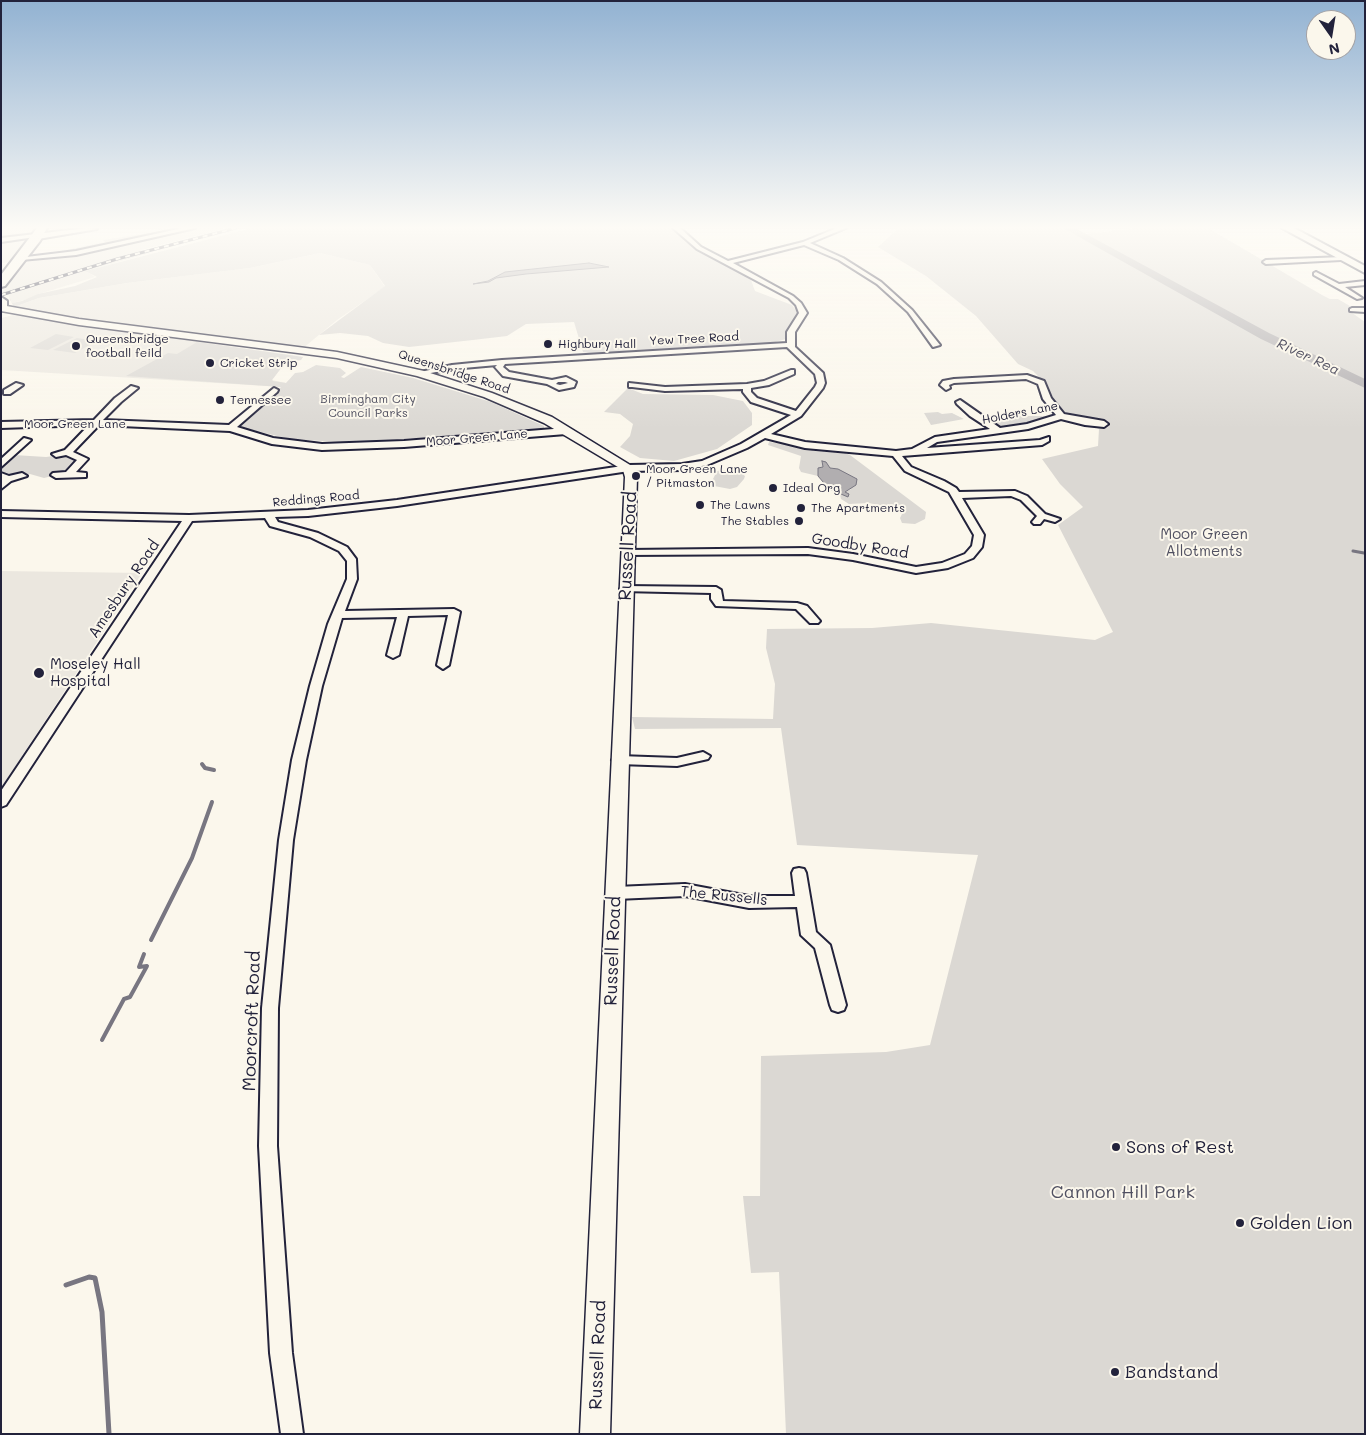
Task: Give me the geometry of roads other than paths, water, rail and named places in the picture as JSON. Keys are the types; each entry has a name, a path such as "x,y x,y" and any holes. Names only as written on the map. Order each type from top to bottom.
{"highway":[{"path":"1,301 1,307"}],"street":[{"path":"566,431 629,468 662,469 704,462 764,435 798,414 816,394 820,378 814,366 795,352 790,345 791,332 803,313 799,304 774,295"},
{"path":"892,295 910,311 932,345 946,345"},
{"path":"1354,295 1359,298"},
{"name":"Queensbridge Road","path":"1,307 80,322 337,355 420,373 523,409 566,431"},
{"path":"1352,310 1365,310"},
{"name":"Yew Tree Road","path":"420,373 452,367 502,362 790,345"},
{"path":"662,352 667,359 716,357 760,352"},
{"path":"502,362 499,367 500,371 506,374 552,382"},
{"path":"632,385 648,390 747,386 766,383 788,375"},
{"path":"946,388 944,385 946,383 954,381 1027,377 1041,383 1047,399 1061,416"},
{"path":"747,386 747,392 754,400 798,414"},
{"path":"56,454 69,452 118,400 134,388"},
{"path":"231,428 274,390"},
{"path":"960,402 973,414 999,431"},
{"path":"961,416 973,414"},
{"name":"Holders Lane","path":"914,451 935,440 1028,426 1061,416 1085,422 1104,424"},
{"name":"Moor Green Lane","path":"1,425 49,422 98,422 231,428 272,440 322,447 404,444 566,431"},
{"name":"Holders Lane","path":"1091,428 1113,422"},
{"name":"Holders Lane","path":"764,435 805,446 896,454 914,451 1042,442 1046,439"},
{"path":"1,464 6,455 27,440"},
{"path":"69,452 83,460 69,475"},
{"name":"Goodby Road","path":"628,553 808,551 853,557 916,570 937,568 969,556 977,547 980,535 956,495 948,486 908,469 896,454"},
{"name":"Reddings Road","path":"1,514 189,518 269,516 397,503 629,468"},
{"name":"Russell Road","path":"595,1434 616,893 625,589 631,477 629,468"},
{"path":"56,475 83,475"},
{"path":"3,481 22,476"},
{"path":"956,495 1012,493 1024,498 1039,519 1055,519"},
{"name":"Moorcroft Road","path":"269,516 274,524 314,535 343,549 352,561 352,579 337,615 316,686 295,786 278,906 270,1008 268,1146 281,1353 292,1434"},
{"name":"Amesbury Road","path":"1,802 189,518"},
{"path":"625,589 716,590 716,599 720,604 797,606 804,608 814,621"},
{"path":"393,655 404,612"},
{"path":"337,615 454,612 443,665"},
{"path":"619,760 677,762 703,756"},
{"path":"799,873 802,902 809,935 822,945 838,1005"},
{"name":"The Russells","path":"616,893 685,890 749,902 802,902"}],"waterway":[{"name":"River Rea","path":"1194,295 1265,336 1365,384"},
{"path":"1353,551 1364,553"},
{"path":"202,764 205,768 214,770"},
{"path":"151,940 192,858 212,802"},
{"path":"102,1040 124,999 130,997 147,966 139,967 144,954"},
{"path":"66,1285 89,1277 95,1278 102,1312 109,1434"}],"place":[{"name":"Highbury Hall","path":"548,344"},
{"name":"Queensbridge football feild","path":"76,346"},
{"name":"Cricket Strip","path":"210,363"},
{"name":"Tennessee","path":"220,400"},
{"name":"Moor Green Lane / Pitmaston","path":"636,476"},
{"name":"Ideal Org","path":"773,488"},
{"name":"The Lawns","path":"700,505"},
{"name":"The Apartments","path":"801,508"},
{"name":"The Stables","path":"799,521"},
{"name":"Moseley Hall Hospital","path":"39,673"},
{"name":"Sons of Rest","path":"1116,1147"},
{"name":"Golden Lion","path":"1240,1223"},
{"name":"Bandstand","path":"1115,1372"}],"park label":[{"name":"Birmingham City Council Parks","path":"368,406"},
{"name":"Moor Green Allotments","path":"1204,542"},
{"name":"Cannon Hill Park","path":"1123,1192"}]}
